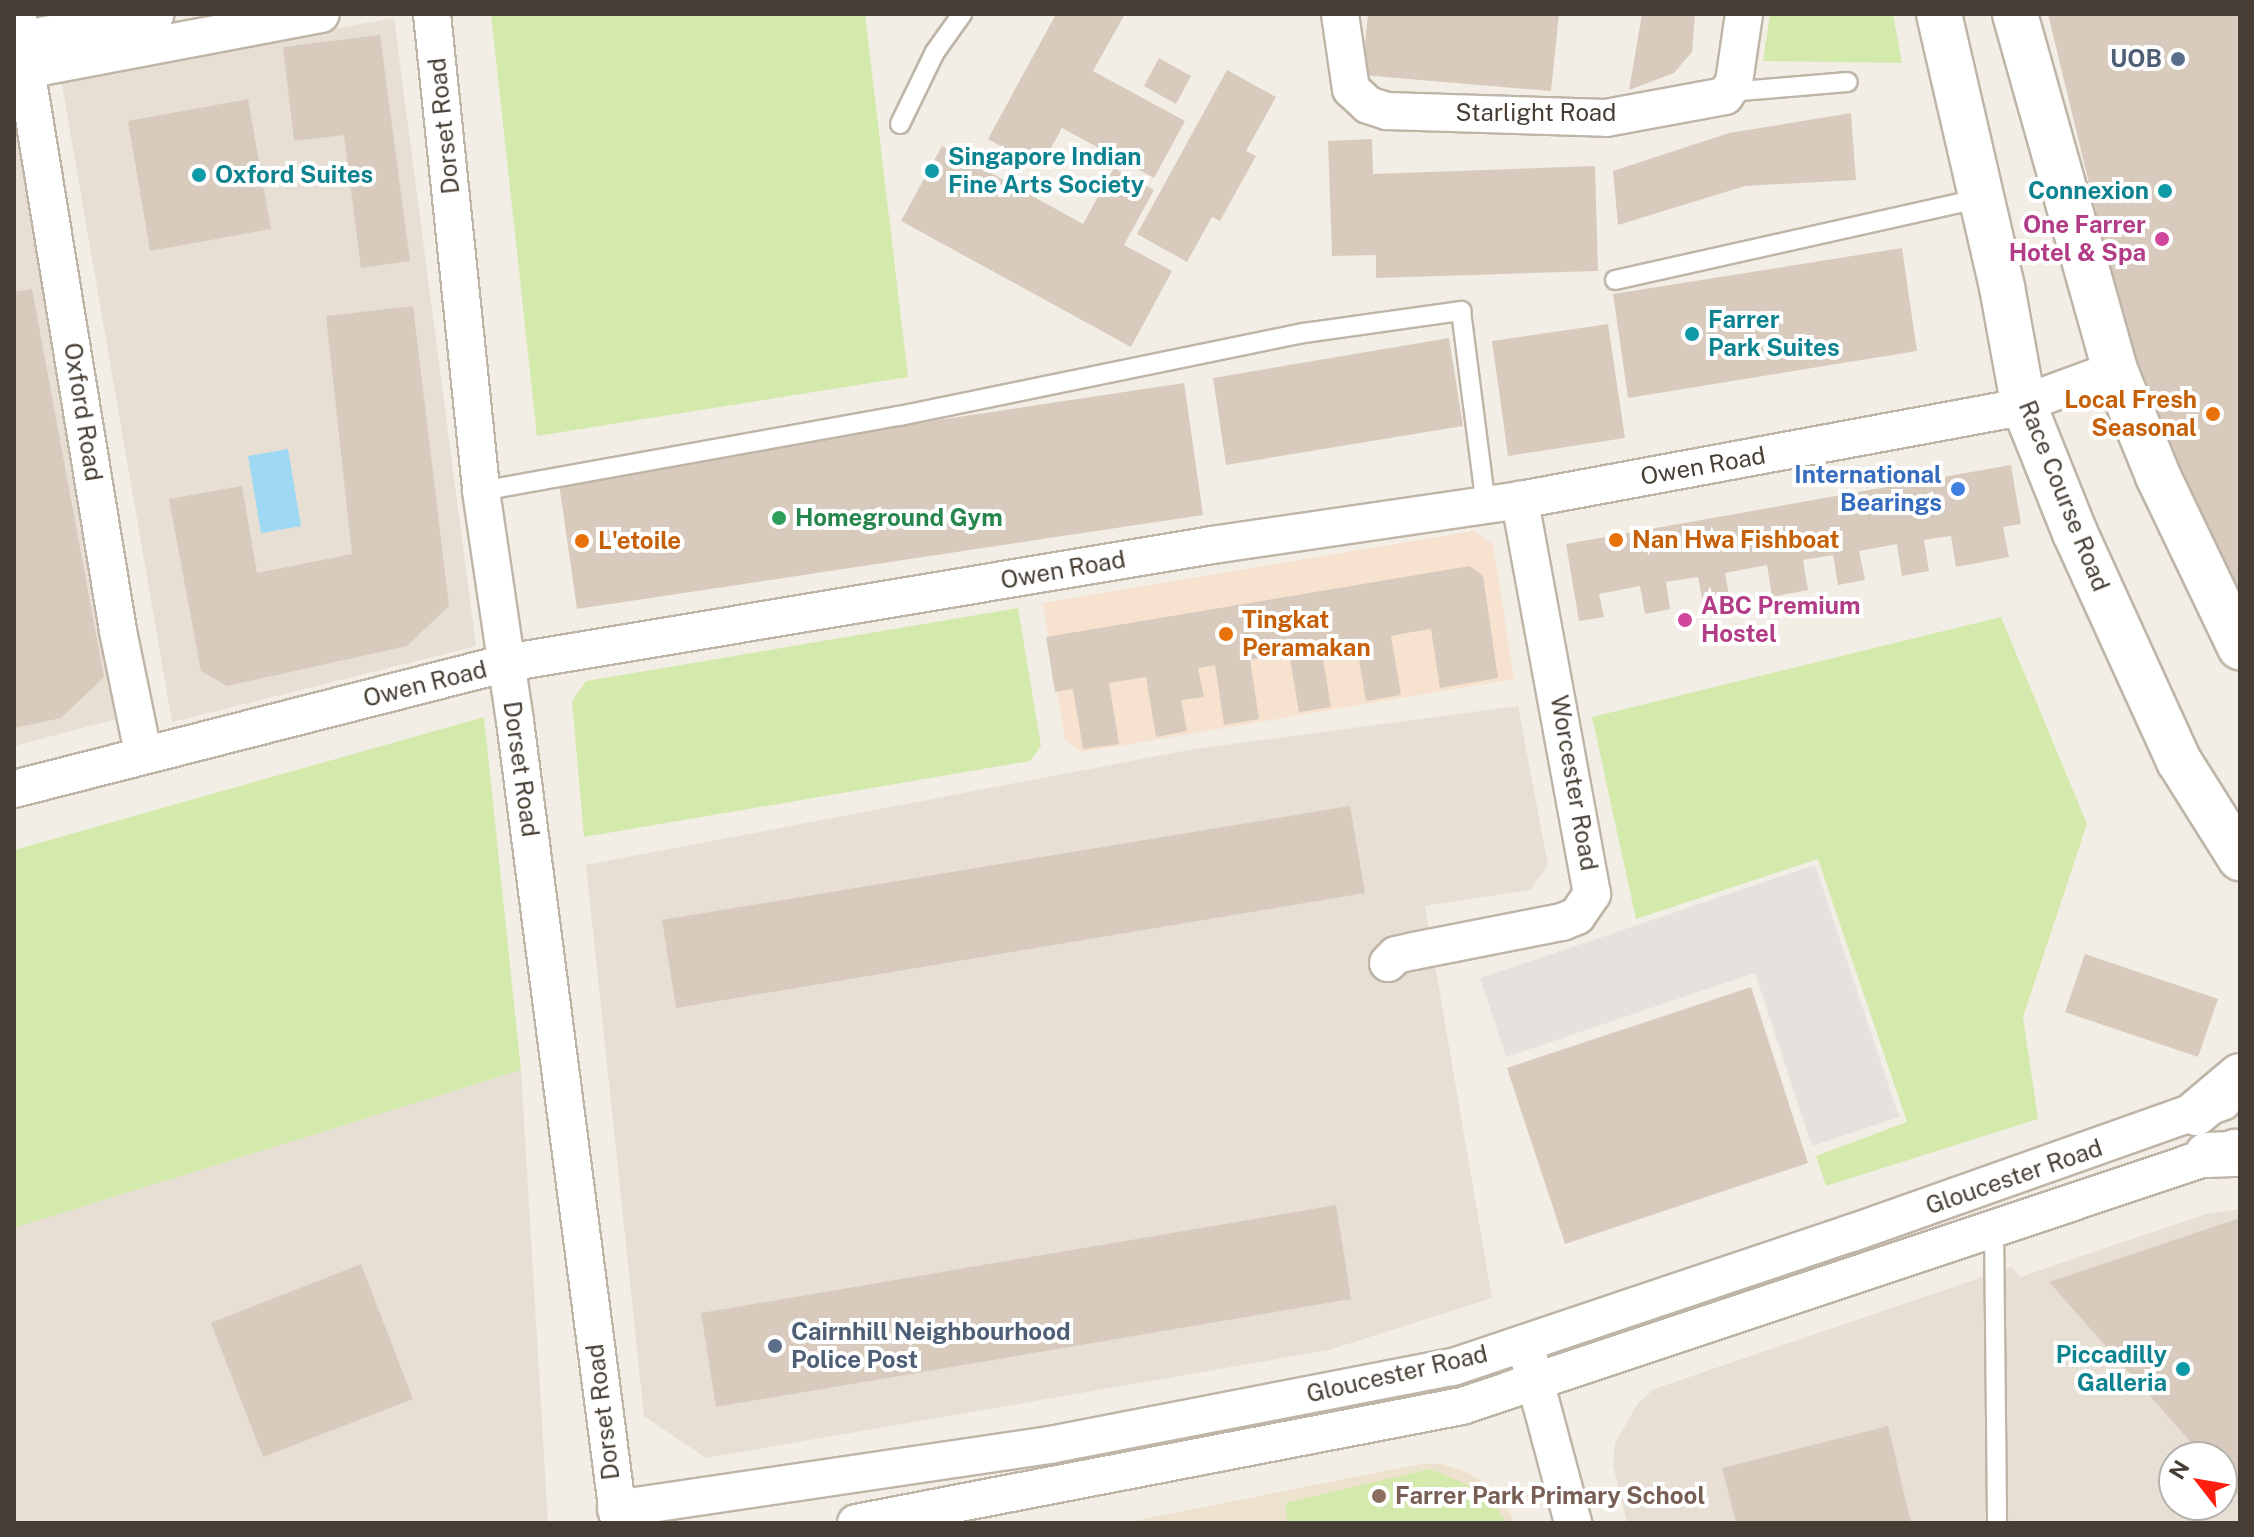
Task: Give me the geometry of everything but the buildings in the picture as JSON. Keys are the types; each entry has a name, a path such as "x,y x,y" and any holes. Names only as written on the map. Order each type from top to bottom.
{"street":[{"path":"21,41 156,14"},
{"path":"21,41 321,14"},
{"name":"Dorset Road","path":"432,14 481,491 507,663 618,1516"},
{"name":"Starlight Road","path":"1340,14 1351,89 1357,98 1387,111 1606,118 1710,99 1729,92"},
{"path":"1729,92 1744,14"},
{"name":"Race Course Road","path":"1939,14 2023,403 2075,533 2179,761 2240,858"},
{"path":"2015,14 2115,370 2158,476 2240,647"},
{"name":"Oxford Road","path":"21,41 118,631 143,753"},
{"name":"Owen Road","path":"14,789 143,753 507,663 1212,545 1503,502 1990,413 2115,370"},
{"name":"Worcester Road","path":"1388,963 1396,955 1562,922 1577,916 1592,894 1564,726 1503,502"},
{"path":"2196,1113 2240,1076"},
{"name":"Gloucester Road","path":"618,1516 1050,1445 1453,1367 2196,1113 2240,1093"},
{"name":"Gloucester Road","path":"856,1523 1462,1406 1535,1384 1994,1227 2229,1152"},
{"path":"1526,1342 1573,1523"}],"lane":[{"path":"900,124 935,52 962,14"},
{"name":"Starlight Road","path":"1729,92 1848,82"},
{"path":"1615,280 1981,198"},
{"path":"481,491 899,416 1304,333 1461,311 1503,502"},
{"path":"1994,1227 1997,1523"}],"shaded area":[{"path":"394,18 476,646 172,722 61,79"},
{"path":"14,95 117,719 14,746"},
{"path":"1473,531 1493,544 1514,679 1082,752 1065,740 1043,603"},
{"path":"1518,706 1548,865 1530,890 1425,906 1492,1298 1329,1350 706,1458 644,1416 586,865 1194,749"},
{"path":"1815,865 1899,1117 1812,1146 1755,973 1506,1057 1480,978"},
{"path":"521,1070 548,1523 14,1523 14,1228"},
{"path":"2240,1209 2240,1523 1627,1523 1613,1465 1615,1443 1638,1403 1654,1389 2012,1267 2020,1277 2206,1214"},
{"name":"Farrer Park Primary School","path":"1420,1464 1442,1464 1467,1472 1488,1486 1507,1506 1515,1523 1123,1523"}],"green space":[{"path":"491,14 865,14 908,377 537,436"},
{"path":"1770,14 1893,14 1902,63 1763,61"},
{"path":"1018,608 1041,746 1030,761 584,837 572,701 586,681"},
{"path":"2001,617 2087,824 2023,1017 2038,1119 1826,1186 1816,1156 1907,1122 1818,859 1636,919 1592,717"},
{"path":"484,717 521,1070 14,1228 14,850"},
{"name":"Farrer Park Primary School","path":"1430,1469 1466,1484 1495,1505 1506,1523 1288,1523 1285,1503"}],"water":[{"path":"288,449 301,526 261,533 248,456"}],"place":[{"name":"UOB","path":"2178,59"},
{"name":"Singapore Indian Fine Arts Society","path":"932,171"},
{"name":"Oxford Suites","path":"199,175"},
{"name":"Connexion","path":"2165,191"},
{"name":"One Farrer Hotel & Spa","path":"2162,239"},
{"name":"Farrer Park Suites","path":"1692,334"},
{"name":"Local Fresh Seasonal","path":"2213,414"},
{"name":"International Bearings","path":"1958,489"},
{"name":"Homeground Gym","path":"779,518"},
{"name":"Nan Hwa Fishboat","path":"1616,540"},
{"name":"L'etoile","path":"582,541"},
{"name":"ABC Premium Hostel","path":"1685,620"},
{"name":"Tingkat Peramakan","path":"1226,634"},
{"name":"Cairnhill Neighbourhood Police Post","path":"775,1346"},
{"name":"Piccadilly Galleria","path":"2183,1369"},
{"name":"Farrer Park Primary School","path":"1379,1496"}]}
